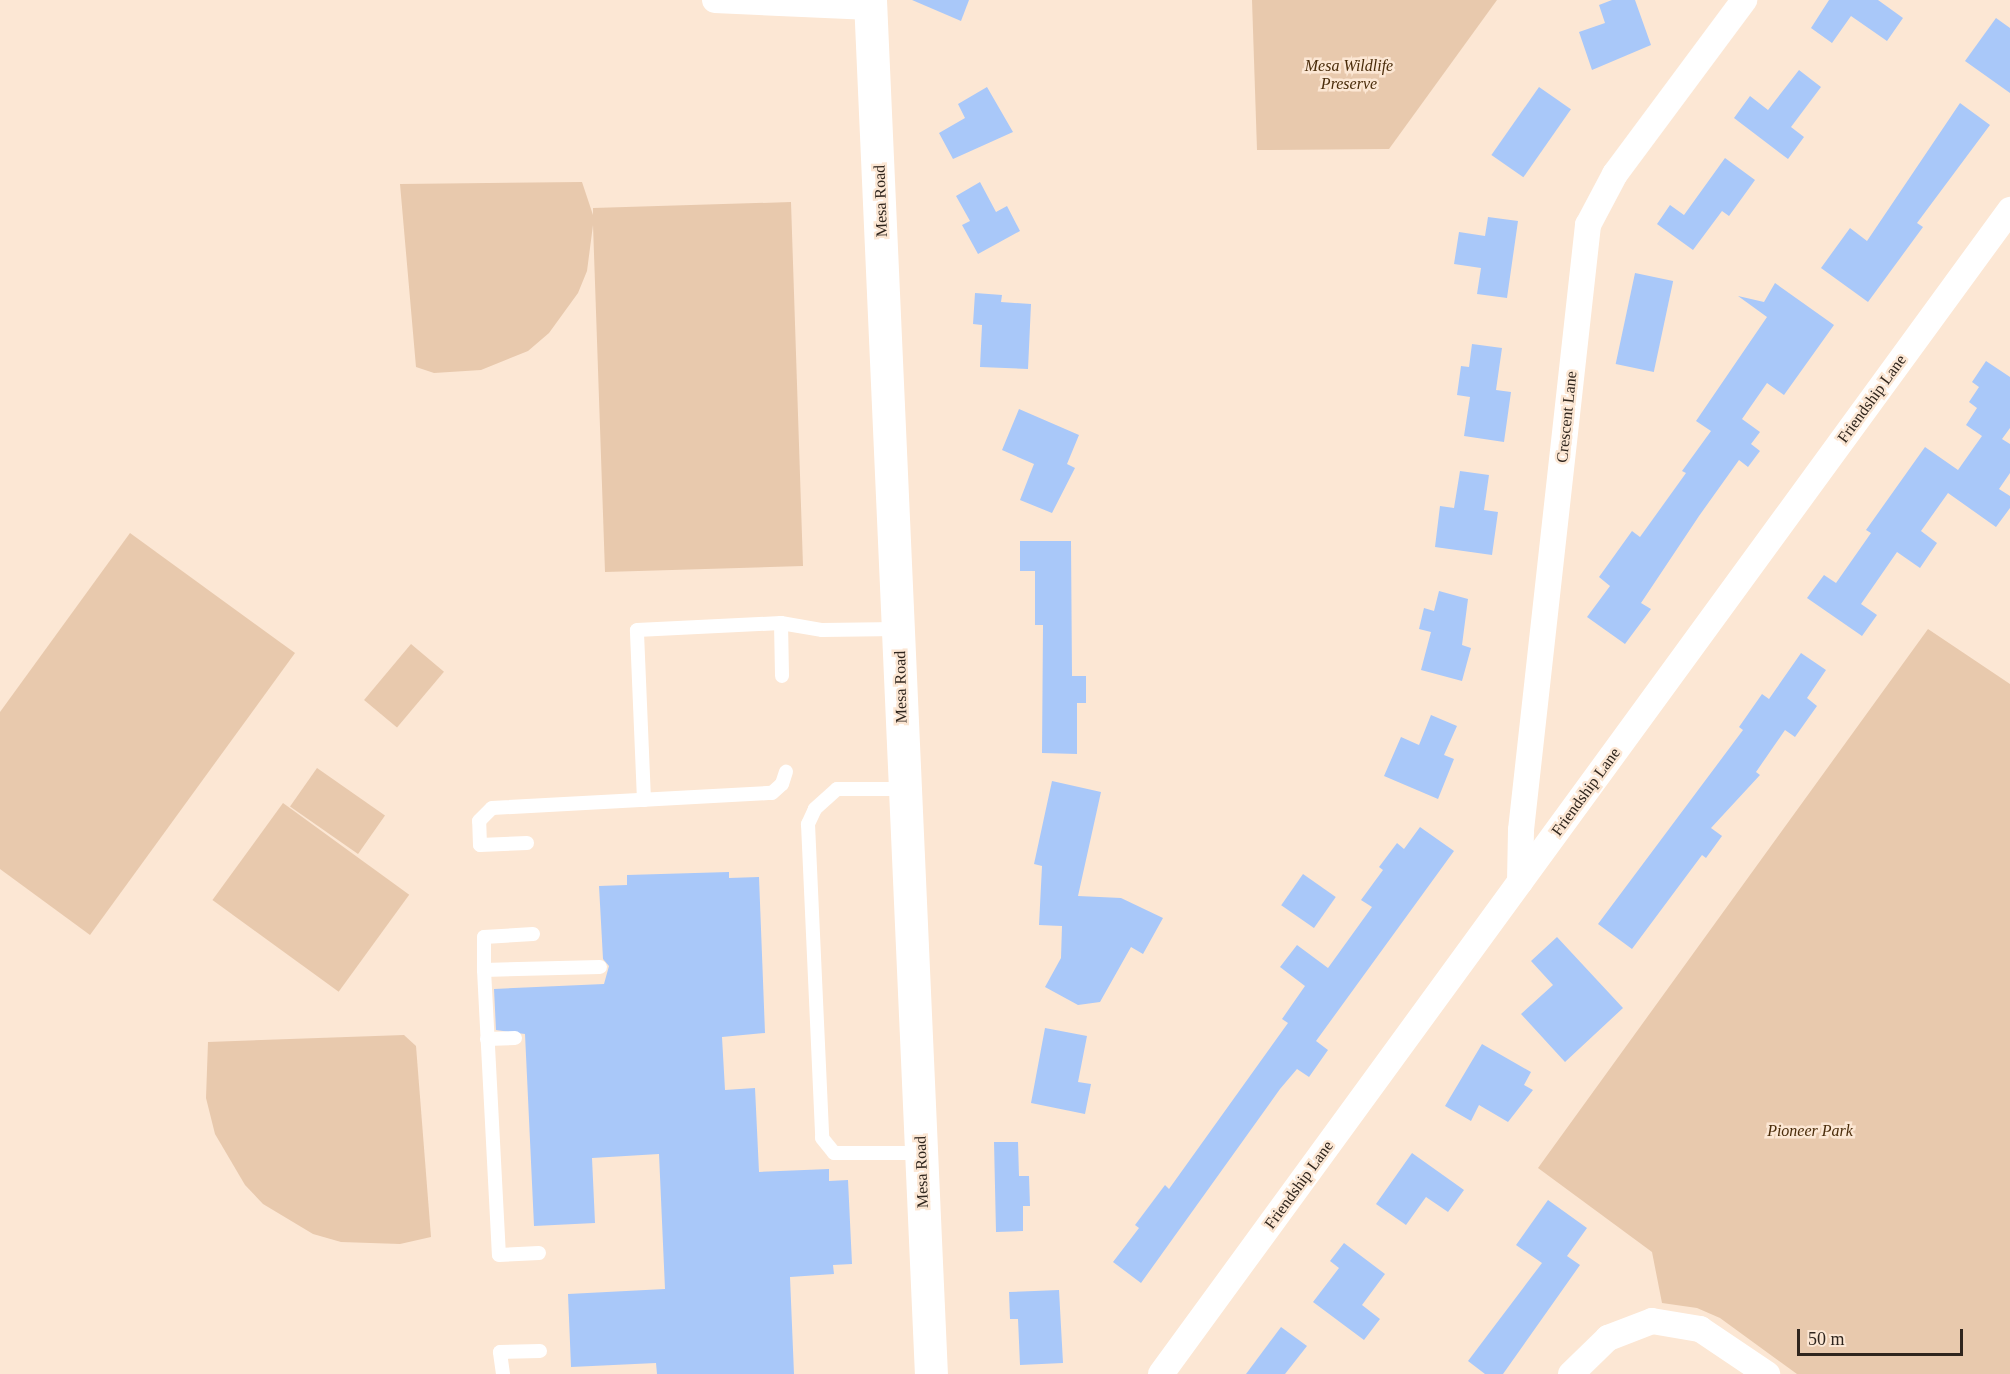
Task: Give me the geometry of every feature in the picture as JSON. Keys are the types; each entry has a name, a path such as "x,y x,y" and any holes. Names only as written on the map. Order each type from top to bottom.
{"main road":[{"name":"Mesa Road","path":"871,4 900,628 903,789 931,1374"}],"street":[{"path":"715,0 871,4"},
{"name":"Crescent Lane","path":"1520,882 1521,830 1588,225 1615,174 1744,0"},
{"name":"Friendship Lane","path":"1161,1374 2010,210"},
{"path":"1571,1374 1608,1338 1652,1321 1700,1329 1767,1374"}],"lane":[{"path":"644,800 637,630 781,622 822,630 900,628"},
{"path":"781,622 782,676"},
{"path":"527,843 480,845 479,821 492,808 772,793 782,784 786,772"},
{"path":"903,789 837,789 815,809 808,824 822,1138 834,1153 922,1153"},
{"path":"533,934 484,937 484,970 499,1255 539,1253"},
{"path":"484,970 600,967"},
{"path":"488,1039 515,1038"},
{"path":"502,1374 500,1352 540,1351"}],"green space":[{"name":"Mesa Wildlife Preserve","path":"1252,0 1497,0 1389,149 1257,150"},
{"path":"582,182 593,215 593,208 791,202 803,566 605,572 593,225 587,271 578,293 549,333 528,351 481,370 434,373 416,367 400,184"},
{"path":"130,533 295,653 90,935 0,869 0,712"},
{"name":"Pioneer Park","path":"1928,629 2010,684 2010,1374 1797,1374 1720,1318 1697,1308 1662,1303 1652,1252 1538,1168"},
{"path":"411,644 444,672 397,728 364,700"},
{"path":"317,768 385,816 358,854 290,807"},
{"path":"283,803 409,895 339,992 212,900"},
{"path":"404,1035 416,1046 431,1237 400,1244 341,1242 313,1234 263,1204 245,1185 215,1134 206,1098 208,1042"}],"building":[{"path":"912,0 969,0 961,21"},
{"path":"1612,0 1635,0 1651,45 1592,70 1579,32 1605,23 1599,5"},
{"path":"1829,0 1878,0 1903,18 1887,41 1851,16 1832,43 1811,28"},
{"path":"1996,18 2010,28 2010,93 1965,61"},
{"path":"1799,70 1821,87 1791,127 1804,137 1788,159 1734,118 1750,96 1768,110"},
{"path":"987,87 1013,132 953,159 939,133 965,118 958,104"},
{"path":"1539,87 1571,109 1523,177 1491,155"},
{"path":"1960,103 1990,125 1917,223 1923,227 1868,302 1821,268 1850,228 1867,241"},
{"path":"1725,158 1755,180 1729,216 1722,211 1693,250 1657,224 1670,205 1684,215"},
{"path":"980,182 996,212 1007,206 1020,231 978,254 962,225 970,221 956,196"},
{"path":"1488,217 1518,221 1507,298 1477,294 1481,268 1454,264 1459,232 1485,236"},
{"path":"1635,273 1673,281 1654,372 1616,364"},
{"path":"1775,283 1834,325 1784,395 1767,383 1742,419 1760,432 1751,444 1760,451 1748,467 1739,460 1699,516 1641,603 1651,609 1625,644 1587,617 1610,586 1599,577 1632,531 1640,537 1686,473 1682,471 1711,431 1696,421 1767,317 1738,296 1764,302"},
{"path":"975,293 1002,295 1001,302 1031,304 1028,369 980,367 982,325 973,324"},
{"path":"1472,344 1502,348 1496,390 1511,392 1504,442 1464,436 1470,397 1457,395 1461,366 1469,367"},
{"path":"1986,361 2010,377 2010,428 2002,439 2010,444 2010,473 1999,489 2010,496 2010,508 1996,527 1948,493 1921,531 1937,543 1920,568 1897,552 1861,604 1877,615 1862,636 1807,598 1824,575 1836,583 1871,533 1866,530 1925,447 1958,470 1982,436 1966,425 1977,408 1969,402 1979,387 1972,382"},
{"path":"1019,409 1079,435 1067,464 1075,468 1052,513 1020,500 1034,464 1002,450"},
{"path":"1460,471 1489,475 1484,510 1498,512 1492,555 1435,547 1440,506 1454,508"},
{"path":"1020,541 1071,541 1072,676 1086,676 1086,703 1077,703 1077,754 1042,753 1043,625 1035,625 1035,571 1020,571"},
{"path":"1439,591 1468,599 1462,645 1471,648 1462,681 1421,670 1431,632 1419,629 1424,608 1434,611"},
{"path":"1801,653 1826,670 1807,698 1817,706 1795,737 1785,730 1756,772 1760,775 1711,828 1722,836 1706,858 1702,855 1632,949 1598,924 1743,730 1739,727 1762,694 1769,699"},
{"path":"1431,715 1457,726 1444,755 1454,759 1438,799 1384,776 1401,737 1419,745"},
{"path":"1052,781 1101,792 1078,896 1121,898 1163,918 1143,954 1131,947 1100,1002 1078,1005 1045,987 1061,958 1062,926 1039,925 1042,866 1034,864"},
{"path":"1420,827 1454,851 1316,1041 1328,1050 1309,1077 1297,1069 1280,1089 1141,1283 1113,1262 1139,1228 1135,1225 1165,1185 1169,1189 1288,1023 1282,1019 1305,986 1280,967 1297,945 1328,968 1372,907 1361,900 1383,870 1379,867 1397,843 1404,849"},
{"path":"729,872 729,878 759,877 765,1033 722,1037 725,1090 755,1088 759,1172 829,1169 829,1181 848,1180 852,1264 833,1265 834,1274 790,1277 794,1374 657,1374 656,1363 571,1367 568,1294 665,1289 659,1154 592,1158 595,1223 534,1226 525,1034 496,1030 494,989 604,984 609,966 603,959 599,886 627,885 627,875"},
{"path":"1303,874 1336,897 1314,928 1281,905"},
{"path":"1557,937 1623,1008 1565,1062 1521,1014 1553,985 1531,961"},
{"path":"1045,1028 1087,1036 1078,1082 1091,1084 1085,1114 1031,1103"},
{"path":"1482,1044 1531,1072 1524,1085 1533,1090 1508,1122 1479,1105 1471,1121 1445,1106"},
{"path":"994,1142 1018,1142 1019,1176 1029,1176 1030,1206 1023,1206 1023,1231 996,1232"},
{"path":"1412,1153 1464,1190 1448,1212 1426,1197 1406,1225 1376,1204"},
{"path":"1548,1200 1587,1228 1567,1256 1580,1265 1503,1374 1485,1374 1468,1361 1542,1263 1516,1245"},
{"path":"1344,1243 1385,1274 1362,1305 1380,1319 1364,1340 1313,1302 1339,1268 1330,1261"},
{"path":"1059,1290 1063,1363 1020,1365 1018,1319 1010,1319 1009,1292"},
{"path":"1281,1327 1307,1346 1285,1374 1246,1374"}]}
